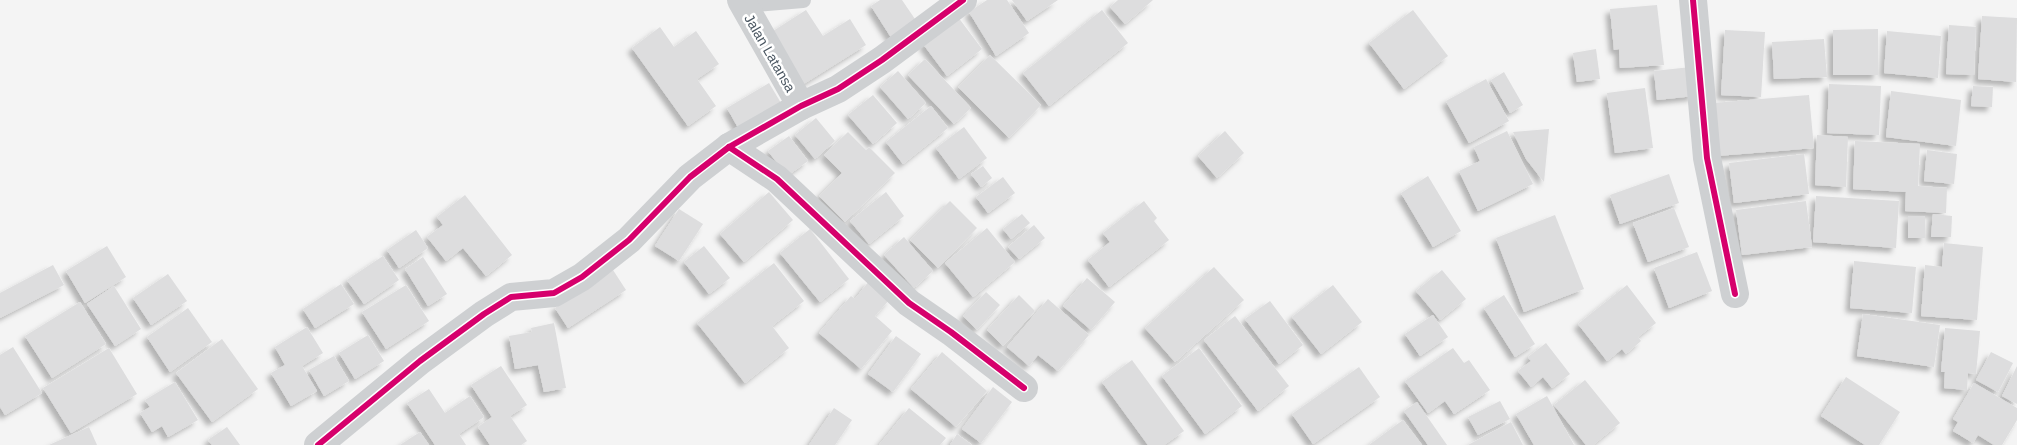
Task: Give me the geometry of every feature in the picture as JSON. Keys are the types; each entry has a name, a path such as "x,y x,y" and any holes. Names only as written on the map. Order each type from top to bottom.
{"street":[{"path":"318,445 420,361 484,314 511,297 554,293 582,276 629,240 690,177 730,147 801,106 838,89 882,60 963,0"},
{"path":"1694,0 1707,158 1735,294"},
{"name":"Jalan Latansa","path":"741,2 801,106"},
{"path":"730,147 777,180 909,303 951,332 1024,388"}],"lane":[{"path":"741,2 803,0"}],"building":[{"path":"880,0 902,0 917,22 892,39 871,6"},
{"path":"987,0 1007,0 1029,33 996,56 969,12"},
{"path":"1012,0 1058,0 1027,21"},
{"path":"1118,0 1153,0 1125,24 1110,7"},
{"path":"1657,5 1664,65 1620,68 1619,49 1614,50 1610,9"},
{"path":"806,10 823,36 850,19 866,45 802,85 770,33"},
{"path":"1102,10 1128,43 1049,106 1023,73"},
{"path":"1413,10 1448,56 1404,89 1369,43"},
{"path":"1982,16 2017,18 2016,82 1978,79"},
{"path":"958,17 982,49 947,76 923,44"},
{"path":"1949,25 1976,27 1974,75 1946,74"},
{"path":"660,27 674,47 696,31 719,64 697,79 716,106 688,126 632,48"},
{"path":"1878,29 1878,75 1833,75 1833,30"},
{"path":"1725,30 1765,32 1761,97 1721,95"},
{"path":"1887,31 1941,36 1938,78 1884,73"},
{"path":"1824,39 1827,77 1774,79 1772,42"},
{"path":"1596,49 1600,79 1577,82 1573,53"},
{"path":"990,55 1041,105 1009,138 958,87"},
{"path":"925,59 971,108 954,124 908,75"},
{"path":"1691,67 1694,96 1657,100 1654,71"},
{"path":"898,71 926,103 908,119 880,87"},
{"path":"1504,72 1523,105 1510,113 1491,80"},
{"path":"1486,79 1509,121 1469,143 1446,101"},
{"path":"769,83 784,108 741,133 727,108"},
{"path":"1829,84 1881,86 1879,135 1827,133"},
{"path":"1973,86 1993,87 1992,107 1971,106"},
{"path":"1645,88 1653,148 1615,153 1607,93"},
{"path":"1891,91 1961,100 1956,146 1886,137"},
{"path":"873,95 897,123 873,144 848,115"},
{"path":"1809,95 1814,148 1717,156 1713,103"},
{"path":"931,106 948,128 903,164 886,142"},
{"path":"816,118 835,141 815,159 795,135"},
{"path":"964,127 987,158 959,179 936,148"},
{"path":"1549,129 1544,182 1526,159 1513,132"},
{"path":"1225,131 1244,153 1217,178 1198,156"},
{"path":"1507,131 1533,184 1478,211 1459,171 1480,161 1474,147"},
{"path":"848,132 866,150 869,147 895,173 845,222 819,196 842,173 824,155"},
{"path":"1817,135 1848,137 1846,187 1815,185"},
{"path":"789,136 808,161 787,176 768,151"},
{"path":"1855,141 1920,144 1918,186 1947,188 1946,213 1905,211 1906,192 1853,189"},
{"path":"1927,150 1957,154 1954,184 1924,181"},
{"path":"1804,154 1809,194 1734,203 1729,163"},
{"path":"983,166 992,178 981,187 971,174"},
{"path":"1669,174 1679,203 1620,224 1610,195"},
{"path":"1428,176 1461,231 1433,247 1401,193"},
{"path":"1003,177 1015,193 988,213 976,197"},
{"path":"769,192 793,220 744,262 720,234"},
{"path":"886,192 904,216 869,244 850,221"},
{"path":"465,195 512,255 486,276 463,248 446,261 427,237 443,225 437,217"},
{"path":"1816,196 1899,201 1896,248 1813,242"},
{"path":"950,201 977,228 938,268 910,240"},
{"path":"1144,201 1157,218 1154,221 1169,240 1109,287 1088,260 1110,242 1103,233"},
{"path":"1806,201 1812,247 1742,255 1736,210"},
{"path":"1674,208 1689,247 1648,262 1633,223"},
{"path":"679,209 703,224 679,261 655,246"},
{"path":"1022,214 1030,223 1011,239 1003,229"},
{"path":"1933,214 1952,216 1951,237 1931,237"},
{"path":"1555,215 1584,289 1524,312 1496,238"},
{"path":"1908,216 1925,216 1925,238 1908,238"},
{"path":"1034,225 1045,238 1019,259 1008,247"},
{"path":"987,228 1015,262 973,297 945,263"},
{"path":"810,229 849,279 820,302 780,253"},
{"path":"416,230 428,248 399,268 387,250"},
{"path":"904,237 933,271 914,288 884,255"},
{"path":"1944,243 1983,247 1977,320 1921,316 1925,265 1942,267"},
{"path":"107,246 126,277 85,303 66,271"},
{"path":"704,246 730,278 709,294 684,262"},
{"path":"1697,252 1712,291 1669,308 1654,268"},
{"path":"383,256 399,280 364,304 347,280"},
{"path":"423,257 447,294 428,306 405,269"},
{"path":"1854,261 1916,267 1912,313 1850,308"},
{"path":"774,263 804,301 772,326 789,348 745,383 697,323"},
{"path":"53,265 64,285 0,318 0,293"},
{"path":"1214,267 1244,300 1175,362 1145,328"},
{"path":"613,270 626,290 568,328 555,308"},
{"path":"1442,270 1466,299 1440,320 1416,291"},
{"path":"168,274 187,301 151,325 133,298"},
{"path":"1087,278 1115,302 1091,330 1063,306"},
{"path":"869,281 890,299 875,316 892,331 861,369 819,333 851,296 855,299"},
{"path":"341,284 354,304 315,328 303,309"},
{"path":"406,285 429,321 386,349 362,312"},
{"path":"1333,285 1362,322 1321,354 1292,317"},
{"path":"1627,285 1656,323 1638,337 1641,341 1626,354 1622,349 1607,361 1578,324"},
{"path":"114,286 141,329 115,346 87,304"},
{"path":"986,292 1000,305 977,330 963,316"},
{"path":"1019,295 1035,311 1003,346 987,330"},
{"path":"1504,295 1535,344 1515,357 1484,308"},
{"path":"1048,299 1089,335 1058,371 1038,355 1029,366 1007,347"},
{"path":"1270,301 1303,345 1279,364 1245,319"},
{"path":"80,302 106,344 52,378 25,336"},
{"path":"188,308 212,342 170,372 147,337"},
{"path":"1863,314 1940,325 1934,367 1857,356"},
{"path":"1433,315 1448,337 1420,356 1405,334"},
{"path":"1235,316 1289,386 1258,411 1204,340"},
{"path":"554,323 566,388 544,392 538,365 515,369 509,336 532,332 531,328"},
{"path":"307,327 323,353 302,366 317,391 291,406 271,373 285,365 275,347"},
{"path":"1945,328 1980,331 1976,374 1968,373 1967,390 1944,388 1945,372 1941,372"},
{"path":"368,335 384,361 355,379 339,353"},
{"path":"896,336 921,354 893,392 868,374"},
{"path":"222,339 258,389 212,422 176,373"},
{"path":"1546,343 1570,374 1552,388 1543,377 1531,387 1518,371 1531,361 1528,357"},
{"path":"13,347 42,393 5,415 0,407 0,355"},
{"path":"109,348 137,394 71,433 43,388"},
{"path":"1199,348 1242,406 1205,434 1162,376"},
{"path":"1453,348 1464,363 1469,360 1490,390 1454,414 1445,401 1428,413 1405,381"},
{"path":"942,352 987,391 956,427 911,389"},
{"path":"1991,352 2013,363 1998,392 1976,380"},
{"path":"334,356 349,381 324,396 309,370"},
{"path":"1132,360 1184,431 1164,445 1148,445 1102,382"},
{"path":"501,366 527,405 510,416 527,441 521,445 490,445 478,427 492,417 471,385"},
{"path":"2017,366 2017,404 2002,396"},
{"path":"1359,367 1380,397 1313,444 1292,414"},
{"path":"1846,377 1900,412 1879,445 1865,445 1821,416"},
{"path":"1585,380 1620,423 1593,445 1586,445 1554,405"},
{"path":"175,382 198,420 168,437 162,426 152,432 140,413 150,407 145,400"},
{"path":"1974,383 2017,408 2017,420 2002,445 1994,445 1978,435 1973,443 1953,431 1958,422 1953,419"},
{"path":"993,387 1012,402 981,443 962,429"},
{"path":"429,389 445,413 470,396 484,417 459,434 466,445 435,445 407,403"},
{"path":"1547,396 1574,445 1534,445 1516,414"},
{"path":"1500,401 1510,419 1478,435 1468,417"},
{"path":"1417,402 1447,445 1428,445 1404,411"},
{"path":"834,408 852,420 835,445 809,445"},
{"path":"909,408 946,438 940,445 879,445"},
{"path":"1403,420 1422,445 1369,445"},
{"path":"1511,422 1523,445 1468,445"},
{"path":"89,427 97,445 49,445"},
{"path":"227,427 240,445 212,445 208,440"},
{"path":"420,432 429,445 400,445"},
{"path":"957,434 972,445 950,445"}],"cycle path":[{"path":"318,445 420,361 484,314 511,297 554,293 582,277 629,240 690,177 729,147 801,106 838,89 882,60 963,0"},
{"path":"1693,0 1707,158 1735,294"},
{"path":"729,147 777,179 909,303 951,332 1024,388"}]}
